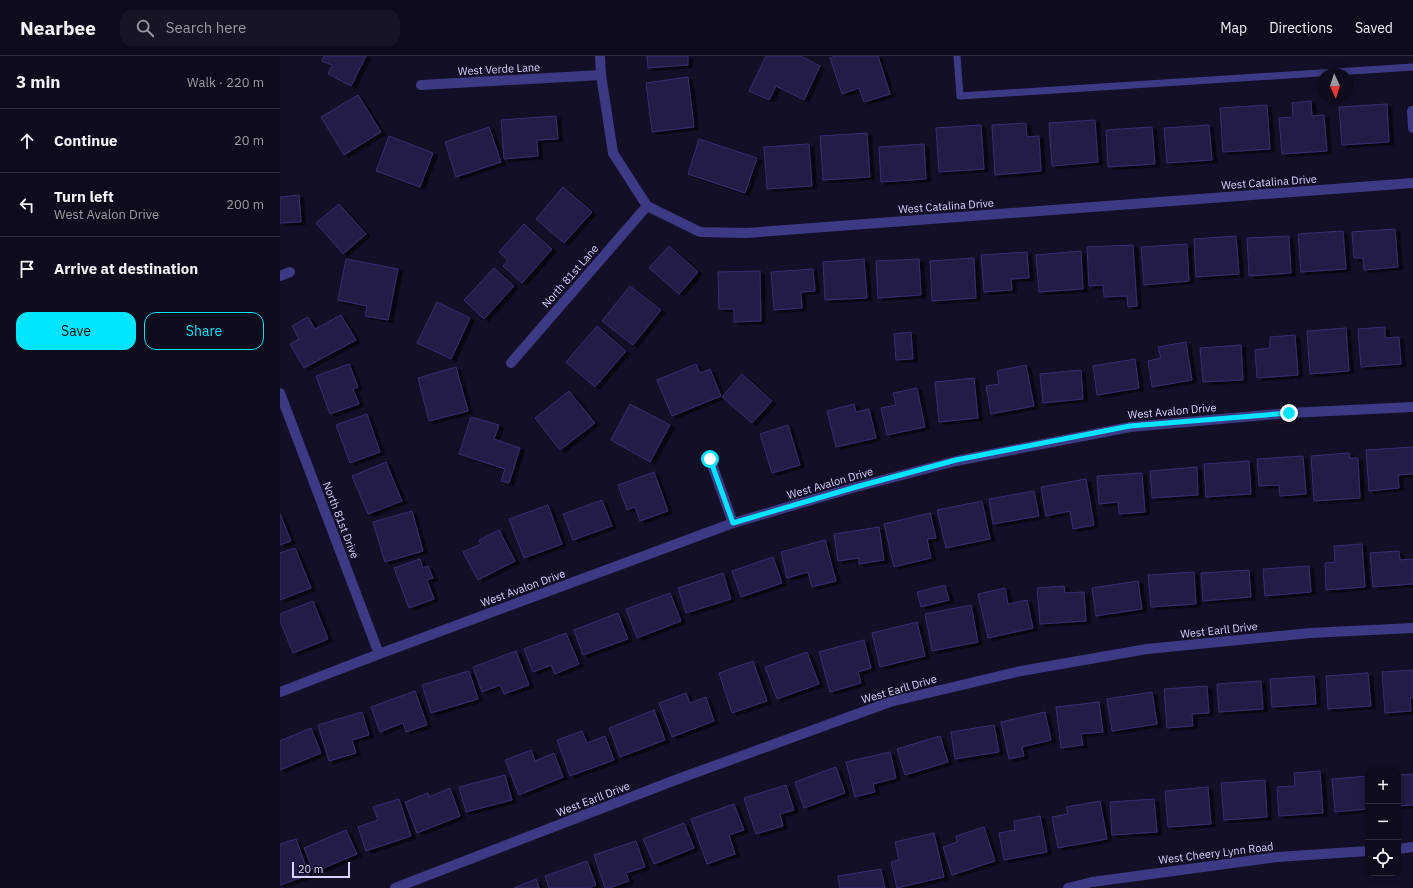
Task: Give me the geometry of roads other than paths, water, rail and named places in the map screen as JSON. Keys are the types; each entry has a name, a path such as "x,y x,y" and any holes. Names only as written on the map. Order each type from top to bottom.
{"street":[{"path":"600,56 601,76 613,153 647,206"},
{"name":"West Verde Lane","path":"421,84 601,76"},
{"path":"1412,111 1413,128"},
{"name":"West Catalina Drive","path":"647,206 700,232 746,233 1413,183"},
{"name":"North 81st Lane","path":"511,363 647,206"},
{"path":"280,276 290,272"},
{"name":"North 81st Drive","path":"280,394 379,654"},
{"name":"West Avalon Drive","path":"280,692 733,523 856,487 956,460 1130,426 1289,413 1413,407"},
{"path":"710,459 733,523"},
{"name":"West Earll Drive","path":"395,888 678,779 890,702 1021,671 1147,649 1310,633 1413,628"},
{"path":"1401,848 1413,848"},
{"name":"West Cheery Lynn Road","path":"1068,888 1092,882 1278,857 1365,851"}],"lane":[{"path":"957,56 960,96 1413,67"}]}
